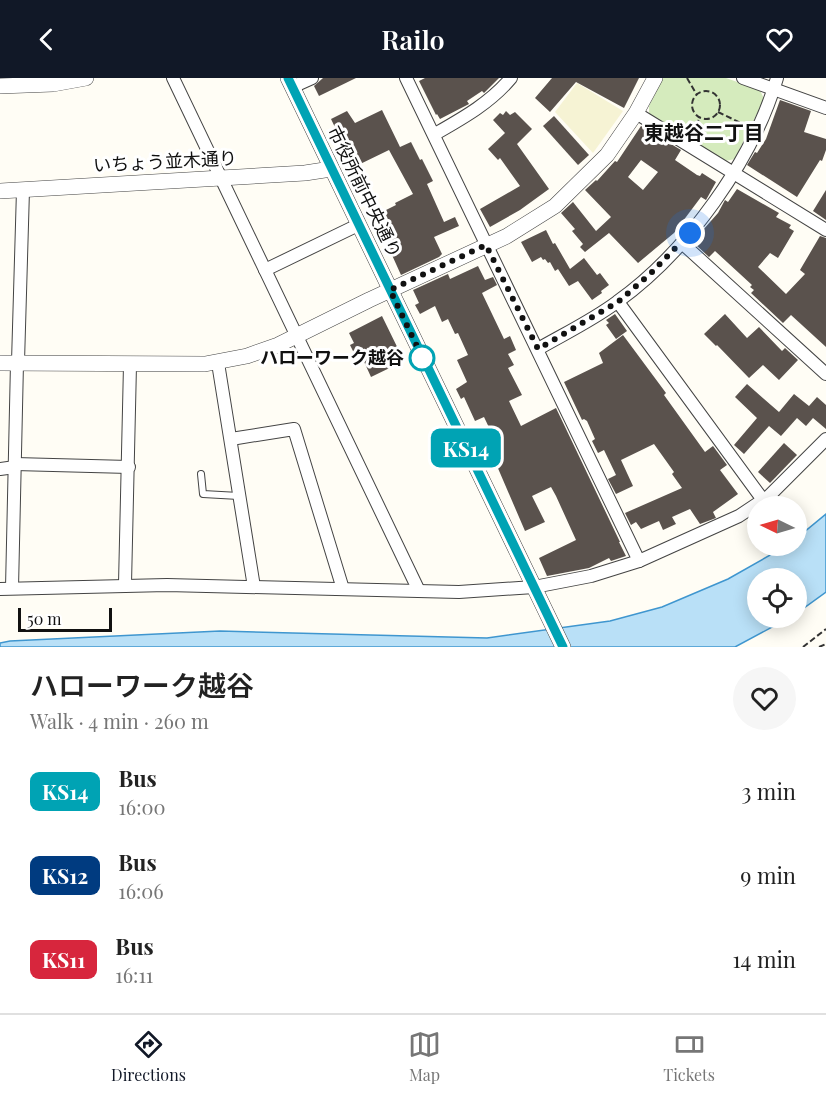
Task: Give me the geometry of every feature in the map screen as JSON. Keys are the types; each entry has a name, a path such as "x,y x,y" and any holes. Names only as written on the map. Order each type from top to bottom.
{"street":[{"path":"0,86 23,82 52,84 86,78"},
{"path":"172,78 419,591"},
{"path":"290,83 312,78"},
{"path":"406,78 639,561"},
{"path":"435,134 474,112 493,97 511,78"},
{"path":"0,363 130,365 218,363 263,351 507,236 533,221 569,193 607,154 636,113 655,78"},
{"path":"743,78 776,83 826,108"},
{"name":"市役所前中央通り","path":"290,83 563,647"},
{"path":"538,349 618,302 682,243 716,200 733,173 776,83"},
{"path":"636,113 826,230"},
{"name":"いちょう並木通り","path":"0,191 331,169"},
{"path":"22,190 15,466 6,588 125,584 537,593 639,561 747,511"},
{"path":"265,270 358,225"},
{"path":"682,243 826,374"},
{"path":"618,302 759,496"},
{"path":"218,363 255,587"},
{"path":"125,584 130,365"},
{"path":"231,439 294,429 343,589"},
{"path":"768,496 826,439"},
{"path":"0,469 15,466 129,467"}],"lane":[{"path":"201,474 203,494 239,496"}],"path":[{"path":"687,78 697,95"},
{"path":"706,92 715,94 720,102 718,112 711,118 700,118 693,108 694,99 697,95 706,92"},
{"path":"718,112 755,130"},
{"path":"685,144 700,118"},
{"path":"803,647 826,629"},
{"path":"819,647 826,644"}],"shaded area":[{"path":"577,83 623,111 593,153 555,112"}],"green space":[{"path":"663,78 726,78 760,90 764,99 735,159 725,161 649,115 649,106"}],"water":[{"path":"826,514 826,592 807,606 807,568 747,568 768,556 807,556 807,530"},
{"path":"747,568 747,628 770,628 735,647 0,647 0,643 10,641 220,631 487,638 610,621 662,607 728,579"}],"building":[{"path":"323,78 356,78 319,96 314,86"},
{"path":"425,78 499,78 484,93 482,91 467,101 469,104 440,119 419,81"},
{"path":"552,78 639,78 624,108 576,82 550,112 535,98"},
{"path":"780,100 811,111 804,132 826,139 826,150 822,161 820,160 797,197 747,165 766,139"},
{"path":"382,110 400,147 411,142 420,160 422,159 433,181 427,184 444,222 455,217 459,226 434,237 442,254 439,257 401,275 387,244 391,242 378,214 413,194 389,150 354,167 331,119 347,111 355,123"},
{"path":"506,111 510,115 515,112 532,129 517,144 549,189 520,210 490,227 480,209 520,186 500,158 498,160 488,149 505,133 493,120"},
{"path":"554,116 589,155 578,165 543,126"},
{"path":"641,126 665,143 666,141 681,150 675,160 697,175 700,176 702,173 716,182 706,200 701,197 674,233 638,263 609,233 585,252 580,247 583,244 572,231 575,229 561,213 573,202 596,231 611,217 585,190 597,181 615,161 617,162","holes":["641,160 658,172 643,190 628,177"]},
{"path":"737,189 779,213 776,217 791,225 789,228 794,231 778,258 770,253 758,267 786,294 805,274 800,270 820,236 826,238 826,347 791,315 783,323 751,293 754,290 750,287 752,285 715,251 709,257 696,245 699,242 695,239 718,213 725,200 728,202"},
{"path":"826,190 826,220 813,211"},
{"path":"546,230 570,269 584,258 597,275 600,273 609,285 601,291 602,293 592,300 578,281 569,286 558,269 555,271 550,262 548,263 541,257 532,262 521,242"},
{"path":"478,266 485,280 493,277 497,285 482,293 504,339 510,336 516,350 508,354 514,365 508,368 522,395 509,401 521,426 556,408 626,556 611,561 609,558 589,568 547,576 539,558 576,540 556,496 551,487 532,496 545,522 525,531 494,459 498,457 490,440 494,438 484,417 475,421 464,397 461,399 456,389 467,382 457,360 468,355 458,333 455,334 448,319 442,322 435,306 420,314 415,305 419,303 413,290 448,274 450,279"},
{"path":"615,314 627,331 616,339 606,325 609,323 606,320"},
{"path":"725,314 747,338 759,327 782,351 785,348 798,360 779,380 763,365 749,378 704,334"},
{"path":"382,316 404,361 371,377 361,355 356,357 350,345 354,343 349,333"},
{"path":"623,335 666,393 664,395 705,452 713,446 727,465 720,470 738,494 713,512 716,518 700,524 690,509 672,517 676,524 663,530 659,521 641,529 636,522 631,525 625,513 682,488 672,474 674,472 654,444 621,460 633,486 616,494 608,479 616,475 604,450 598,453 587,421 582,420 564,382 603,363 599,353"},
{"path":"747,384 779,412 794,394 809,406 817,397 826,405 826,429 813,418 806,426 797,418 781,436 769,426 744,454 734,445 757,418 735,397"},
{"path":"784,443 797,455 770,483 758,472"}],"bus line":[{"name":"KS14","path":"288,78 563,647"}],"place":[{"name":"ハローワーク越谷","path":"422,358"}],"district":[{"name":"東越谷二丁目","path":"704,133"}],"route":[{"path":"422,358 424,361 390,290 486,245 538,349 618,302 651,273 690,233"}]}
